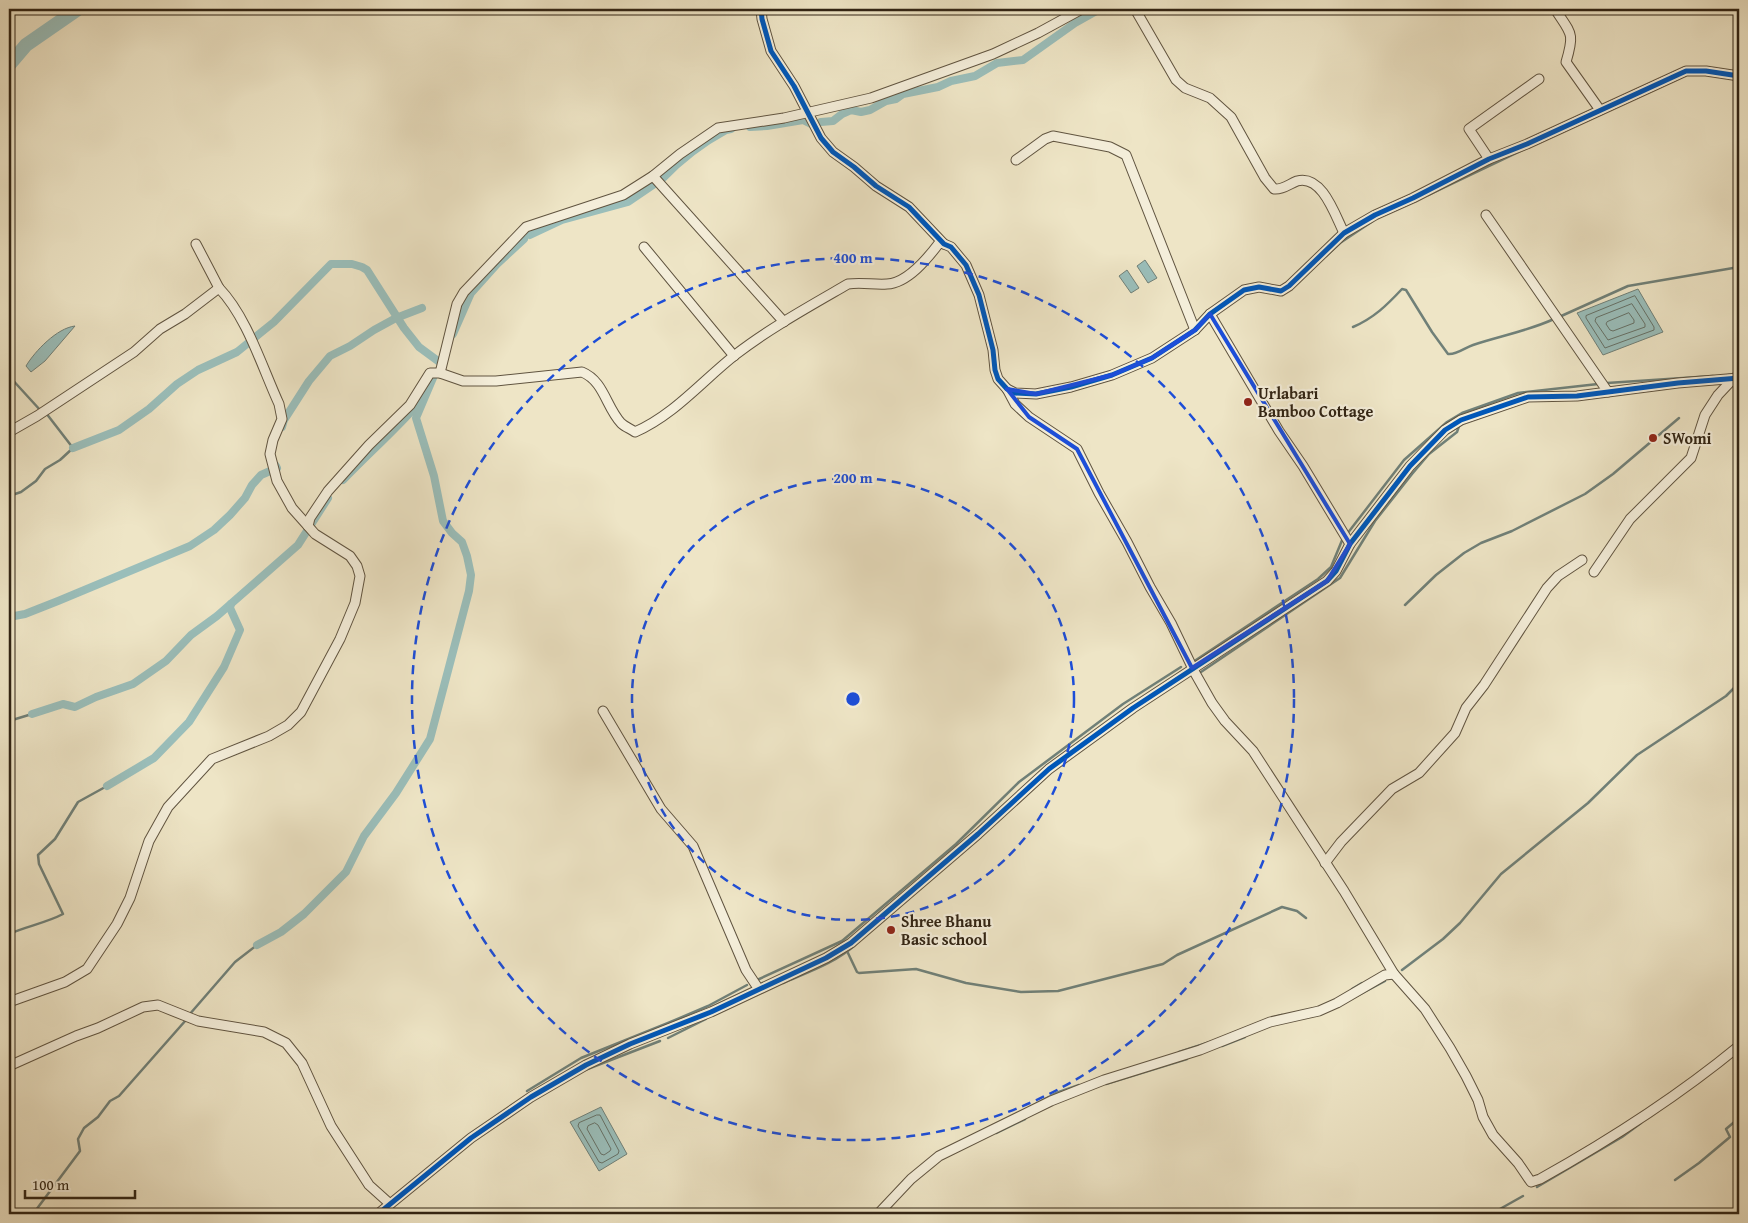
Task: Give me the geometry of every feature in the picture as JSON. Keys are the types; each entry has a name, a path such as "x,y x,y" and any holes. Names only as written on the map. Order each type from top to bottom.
{"street":[{"path":"761,9 771,51 794,86 821,138 833,152 876,186 908,207 944,244"},
{"path":"440,373 457,304 464,292 526,227 623,195 653,176 680,154 718,128 807,113 871,98 993,54 1038,33 1082,9"},
{"path":"1135,9 1176,80 1185,88 1210,98 1231,117 1265,178 1274,189 1279,190 1298,181 1314,183 1323,192 1344,233"},
{"path":"1555,9 1571,34 1572,42 1566,62 1600,110"},
{"path":"1007,390 1015,393 1036,394 1071,387 1112,375 1152,358 1195,330 1210,314 1244,290 1259,287 1281,291 1289,286 1344,233 1375,215 1489,159 1527,144 1686,70 1739,76"},
{"path":"1489,159 1469,129 1540,79"},
{"path":"1016,160 1053,136 1110,147 1126,155 1195,330"},
{"path":"653,176 784,322"},
{"path":"1486,215 1608,392"},
{"path":"306,520 339,478 410,405 430,373 440,373 463,382 496,381 582,372 591,376 599,386 621,423 635,432 656,421 676,406 757,338 848,284 859,282 889,284 899,282 916,270 940,242 950,246 966,265 972,278 983,310 998,379 1015,404 1028,417 1077,449 1102,500 1171,623 1192,668 1217,709 1253,751 1394,974 1425,1009 1466,1076 1478,1100 1483,1117 1493,1135 1518,1163 1531,1182 1589,1152 1631,1125 1712,1068 1739,1046"},
{"path":"9,1002 66,982 86,969 117,924 126,907 150,840 168,807 212,759 269,736 288,725 301,712 340,639 355,603 360,576 357,566 350,556 315,534 306,520 292,508 277,481 270,454 273,440 282,419 279,404 238,314 229,299 219,288 196,244"},
{"path":"644,247 734,356"},
{"path":"9,432 37,416 134,352 160,329 185,314 219,288"},
{"path":"1210,314 1279,431 1303,466 1350,544"},
{"path":"378,1214 471,1138 531,1097 586,1065 630,1044 711,1012 758,988 826,958 851,943 978,834 1049,769 1106,726 1327,581 1336,571 1350,544 1410,466 1445,430 1468,418 1528,397 1577,396 1678,383 1737,378"},
{"path":"1594,572 1630,519 1691,458 1705,415 1718,394 1737,378"},
{"path":"1325,863 1341,842 1388,792 1419,772 1455,733 1466,708 1484,686 1547,588 1558,576 1582,560"},
{"path":"603,711 661,809 693,846 746,970 758,988"},
{"path":"878,1214 911,1179 939,1156 1051,1100 1104,1080 1200,1050 1270,1022 1319,1011 1337,1003 1384,975 1394,974"},
{"path":"9,1066 144,1007 158,1005 198,1021 264,1032 286,1043 302,1063 335,1133 369,1185 389,1204"}],"highlighted area":[{"path":"1210,314 1350,544 1327,581 1192,668 1077,449 1029,417 1007,389 1036,394 1112,375 1152,358 1195,330"}],"water":[{"path":"1145,260 1157,278 1148,283 1137,266"},
{"path":"1127,270 1139,288 1131,293 1119,276"},
{"path":"1638,289 1663,332 1603,355 1577,313"},
{"path":"75,326 45,361 31,372 26,366 41,347 61,331"},
{"path":"601,1107 627,1154 599,1171 570,1122"}],"waterway":[{"path":"9,65 26,45 78,9"},
{"path":"821,122 833,121 851,110 861,112 870,110 903,94 938,87 951,81 975,76 997,63 1023,60 1075,23 1100,9"},
{"path":"750,127 803,120 811,124"},
{"path":"662,179 700,146 726,130 731,129"},
{"path":"1428,195 1527,148"},
{"path":"530,235 562,220 628,202 653,185"},
{"path":"1326,256 1340,243 1373,221"},
{"path":"453,334 471,293 497,264 524,239"},
{"path":"73,448 119,430 149,409 177,384 198,370 237,352 274,322 331,264 352,264 367,270 404,328 419,347 438,361"},
{"path":"1559,317 1628,286 1739,267"},
{"path":"1353,327 1380,311 1402,289 1406,290 1448,354 1554,319"},
{"path":"282,427 284,420 309,381 330,356 396,318 422,308"},
{"path":"1728,375 1739,373"},
{"path":"9,376 41,411"},
{"path":"1607,383 1713,376"},
{"path":"257,945 281,932 304,914 346,872 364,836 396,793 430,739 469,591 471,575 462,542 443,521 434,476 416,418 433,378"},
{"path":"1347,534 1404,460 1447,422 1462,413 1518,393 1598,384"},
{"path":"343,480 419,403"},
{"path":"9,496 21,492 36,481 45,469 60,460 73,448 46,413"},
{"path":"1405,605 1436,575 1464,553 1481,543 1512,531 1585,494 1613,474 1679,418"},
{"path":"1198,674 1340,578 1375,521 1429,454 1457,432 1459,426"},
{"path":"9,617 25,614 190,546 214,530 245,498 252,485 261,475 277,468 276,466"},
{"path":"32,714 63,704 75,707 96,697 133,684 166,661 191,635 217,616 298,545 328,498"},
{"path":"1193,662 1318,579 1331,567 1343,538"},
{"path":"107,786 154,758 189,722 224,667 240,630 230,608 231,604"},
{"path":"757,980 842,941 956,844 1019,782 1123,704 1181,667"},
{"path":"1402,970 1443,939 1460,923 1501,874 1588,803 1637,755 1726,696 1739,683"},
{"path":"9,721 32,714"},
{"path":"9,934 63,914 39,864 38,855 55,839 78,802 107,786"},
{"path":"847,951 859,973 916,969 966,983 1021,992 1058,991 1163,964 1177,955 1282,907 1297,911 1306,918"},
{"path":"189,1015 235,962 257,945"},
{"path":"783,983 830,962 855,945"},
{"path":"1353,998 1385,981"},
{"path":"1352,989 1362,983"},
{"path":"527,1091 581,1058 708,1006 747,985"},
{"path":"1271,1018 1282,1015"},
{"path":"668,1038 706,1019"},
{"path":"33,1214 80,1151 78,1139 84,1128 98,1117 110,1101 119,1096 186,1020"},
{"path":"1222,1046 1245,1037"},
{"path":"585,1070 660,1041"},
{"path":"1179,1052 1210,1042"},
{"path":"1106,1084 1187,1059"},
{"path":"1032,1106 1056,1093 1079,1085"},
{"path":"1675,1180 1730,1137 1726,1129 1739,1118"},
{"path":"996,1133 1025,1119"},
{"path":"1537,1187 1622,1137 1641,1123"},
{"path":"1491,1214 1523,1196"}],"cycle path":[{"path":"761,9 771,51 794,86 821,138 833,152 876,186 909,207 944,244 951,247 966,265 979,295 993,350 998,379 1007,389 1015,393 1036,394 1071,387 1112,375 1152,358 1195,330 1210,314 1244,290 1259,287 1281,291 1289,286 1344,233 1375,215 1489,159 1527,144 1686,71 1706,71 1739,76"},
{"path":"378,1214 471,1138 531,1097 586,1065 630,1044 711,1012 826,958 851,943 978,834 1049,769 1133,708 1327,581 1336,571 1350,544 1410,466 1445,430 1461,420 1528,397 1577,396 1678,383 1739,378"}],"place":[{"name":"Urlabari Bamboo Cottage","path":"1248,402"},
{"name":"SWomi","path":"1653,438"},
{"name":"Shree Bhanu Basic school","path":"891,930"}]}
